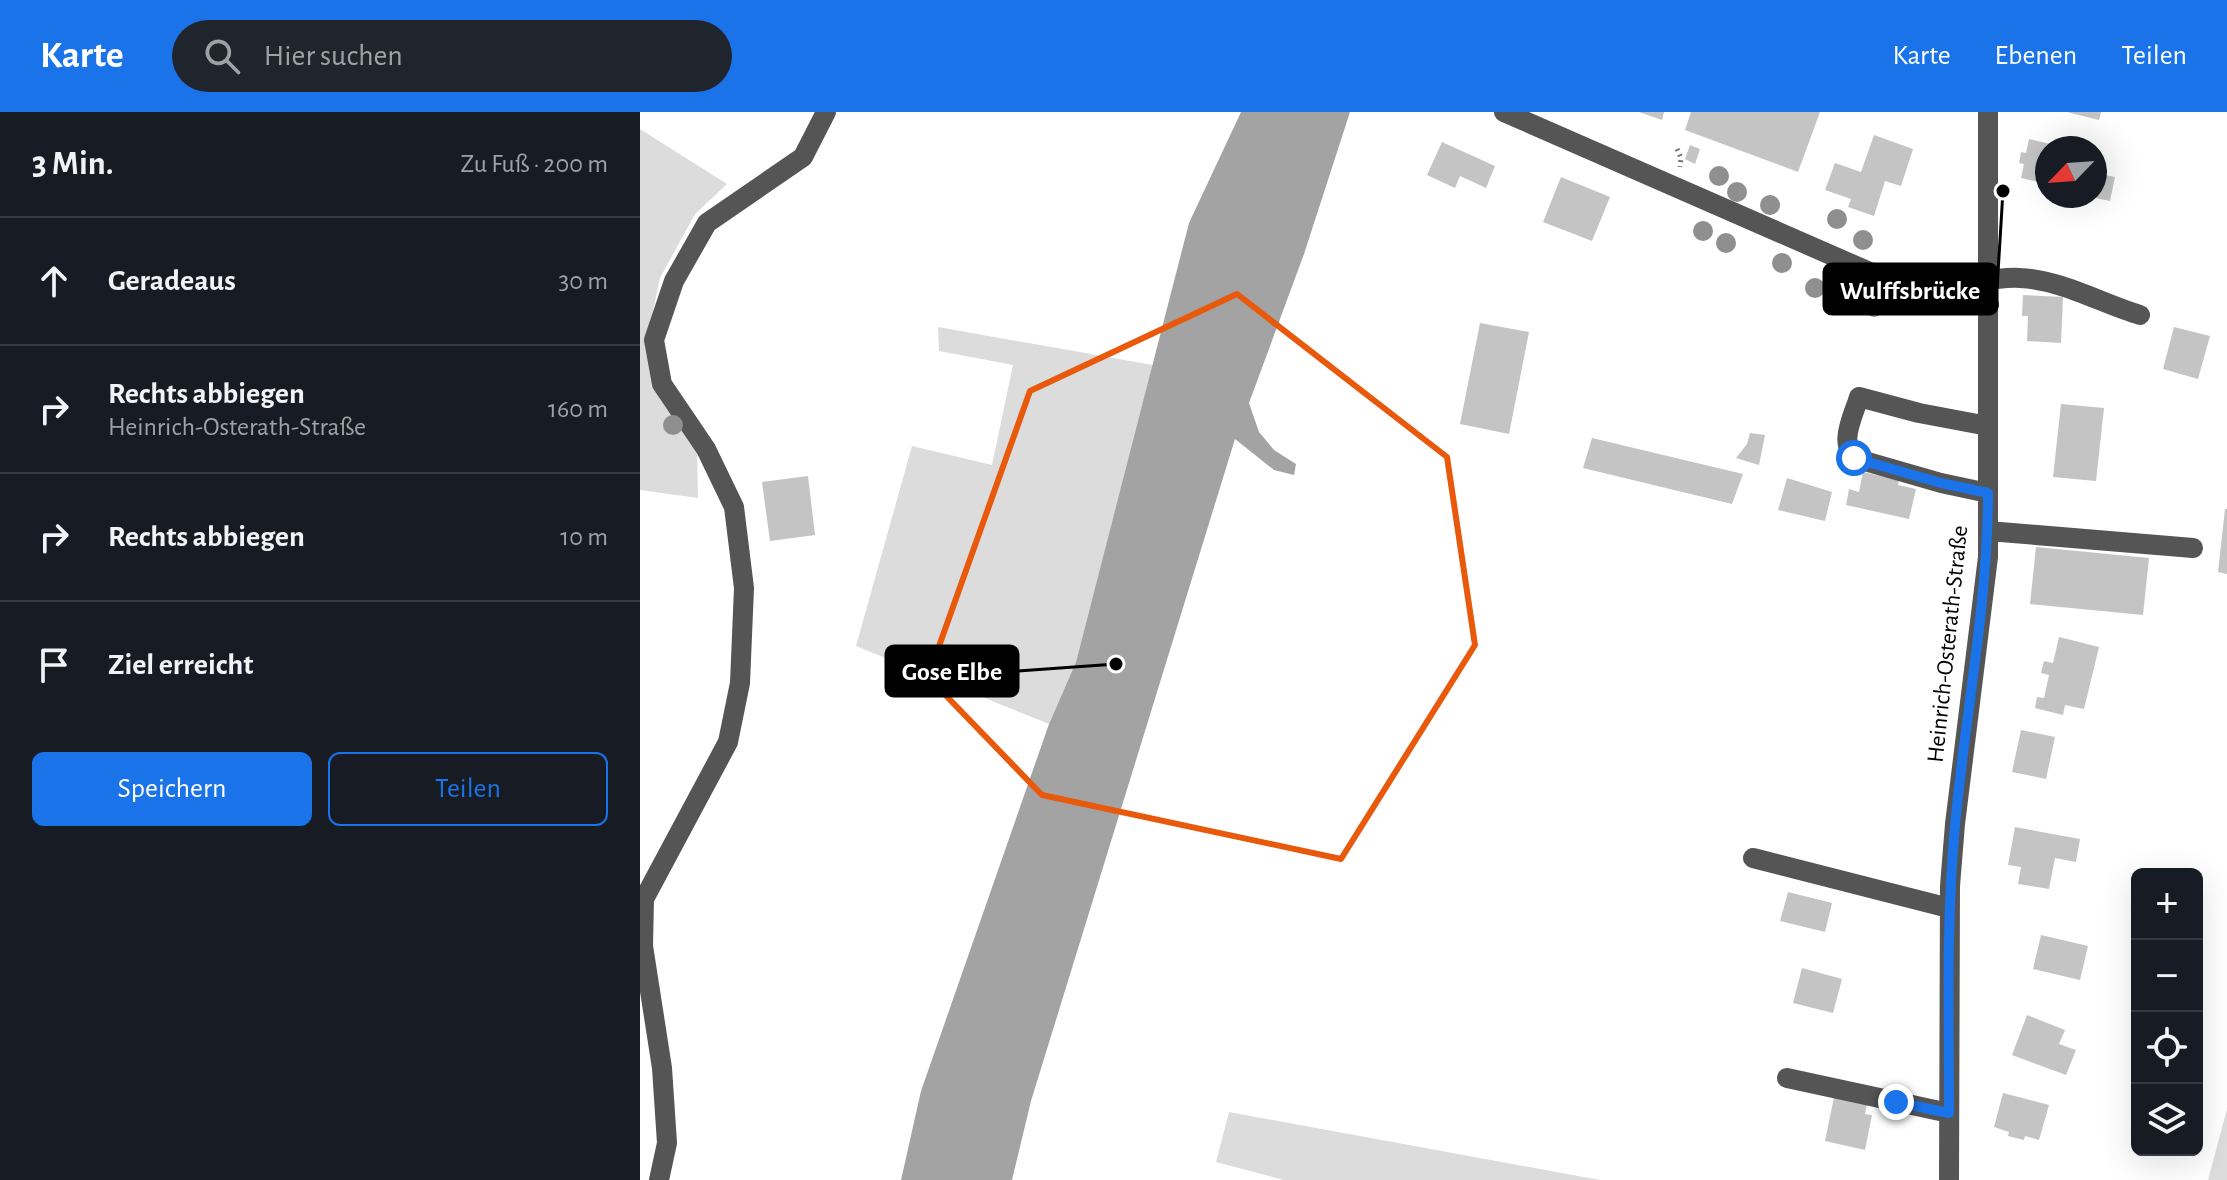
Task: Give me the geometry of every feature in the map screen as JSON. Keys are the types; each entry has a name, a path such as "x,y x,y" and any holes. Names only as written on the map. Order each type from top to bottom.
{"street":[{"path":"659,1180 667,1143 662,1068 643,946 644,899 728,742 740,683 744,588 734,507 706,449 662,384 654,340 674,281 707,223 803,157 826,112"},
{"path":"1504,112 1888,280 1989,305"},
{"name":"Heinrich-Osterath-Straße","path":"1949,1180 1949,908 1955,824 1988,557 1988,112"},
{"path":"1988,280 2020,278 2069,288 2140,315"},
{"path":"1988,426 1934,417 1859,397 1847,444 1850,453 1861,460 1988,493"},
{"path":"1988,531 2193,548"},
{"path":"1753,858 1949,908"},
{"path":"1787,1078 1949,1113"}],"highlighted area":[{"path":"1237,294 1447,457 1475,645 1341,859 1042,795 928,677 1030,391"}],"shaded area":[{"path":"1241,112 1350,112 1304,254 1249,403 1259,432 1274,450 1296,464 1294,475 1274,470 1235,439 1031,1101 1012,1180 901,1180 921,1091 1049,724 1076,662 1189,223"},
{"path":"640,129 727,184 695,214 660,278 645,347 661,398 697,448 698,498 640,490"},
{"path":"938,327 1153,365 1076,662 1049,724 856,646 912,446 992,465 1013,365 939,351"},
{"path":"2227,1109 2227,1180 2208,1180"},
{"path":"1229,1112 1600,1180 1284,1180 1216,1162"}],"building":[{"path":"1639,112 1664,112 1662,120"},
{"path":"1691,112 1820,112 1798,172 1685,130"},
{"path":"2067,112 2101,112 2099,120"},
{"path":"1874,135 1913,149 1901,186 1885,181 1874,216 1848,207 1851,199 1825,190 1835,163 1861,172"},
{"path":"2029,139 2035,140 2035,181 2021,178 2024,164 2019,163 2021,152 2026,153"},
{"path":"1442,142 1495,166 1486,188 1460,176 1455,188 1427,175"},
{"path":"1690,145 1700,149 1695,164 1685,159"},
{"path":"2107,175 2115,177 2110,201 2107,200"},
{"path":"1561,177 1610,197 1592,241 1543,222"},
{"path":"2023,295 2063,297 2061,343 2027,341 2028,316 2022,316"},
{"path":"1480,323 1529,332 1509,434 1460,424"},
{"path":"2174,327 2210,336 2198,379 2163,369"},
{"path":"2061,404 2104,408 2096,481 2053,477"},
{"path":"1750,433 1765,435 1759,465 1736,458 1747,444"},
{"path":"1592,438 1743,474 1732,504 1583,468"},
{"path":"1863,472 1899,480 1898,485 1916,489 1909,519 1846,505 1849,489 1859,492"},
{"path":"808,476 815,535 770,541 762,482"},
{"path":"1787,478 1832,492 1825,521 1778,510"},
{"path":"2227,509 2227,574 2218,572"},
{"path":"2036,547 2149,558 2143,615 2030,604"},
{"path":"2059,637 2099,647 2084,709 2065,705 2063,715 2035,708 2037,697 2044,698 2049,675 2041,673 2044,661 2053,663"},
{"path":"2021,730 2055,737 2046,779 2012,772"},
{"path":"2015,827 2080,839 2076,862 2055,858 2049,889 2018,884 2021,867 2008,865"},
{"path":"1788,892 1832,903 1825,932 1780,921"},
{"path":"2041,935 2088,946 2080,980 2033,969"},
{"path":"1802,968 1842,979 1833,1013 1793,1003"},
{"path":"2027,1015 2065,1030 2059,1044 2076,1050 2066,1075 2012,1055"},
{"path":"2003,1093 2049,1105 2039,1140 2008,1136 2009,1132 1994,1127"},
{"path":"1834,1097 1867,1104 1865,1114 1872,1115 1865,1150 1825,1141"}],"place":[{"name":"Wulffsbrücke","path":"2003,191"},
{"name":"Gose Elbe","path":"1116,664"}],"route":[{"path":"1854,458 1988,493 1988,557 1950,886 1949,1113 1896,1102"}]}
